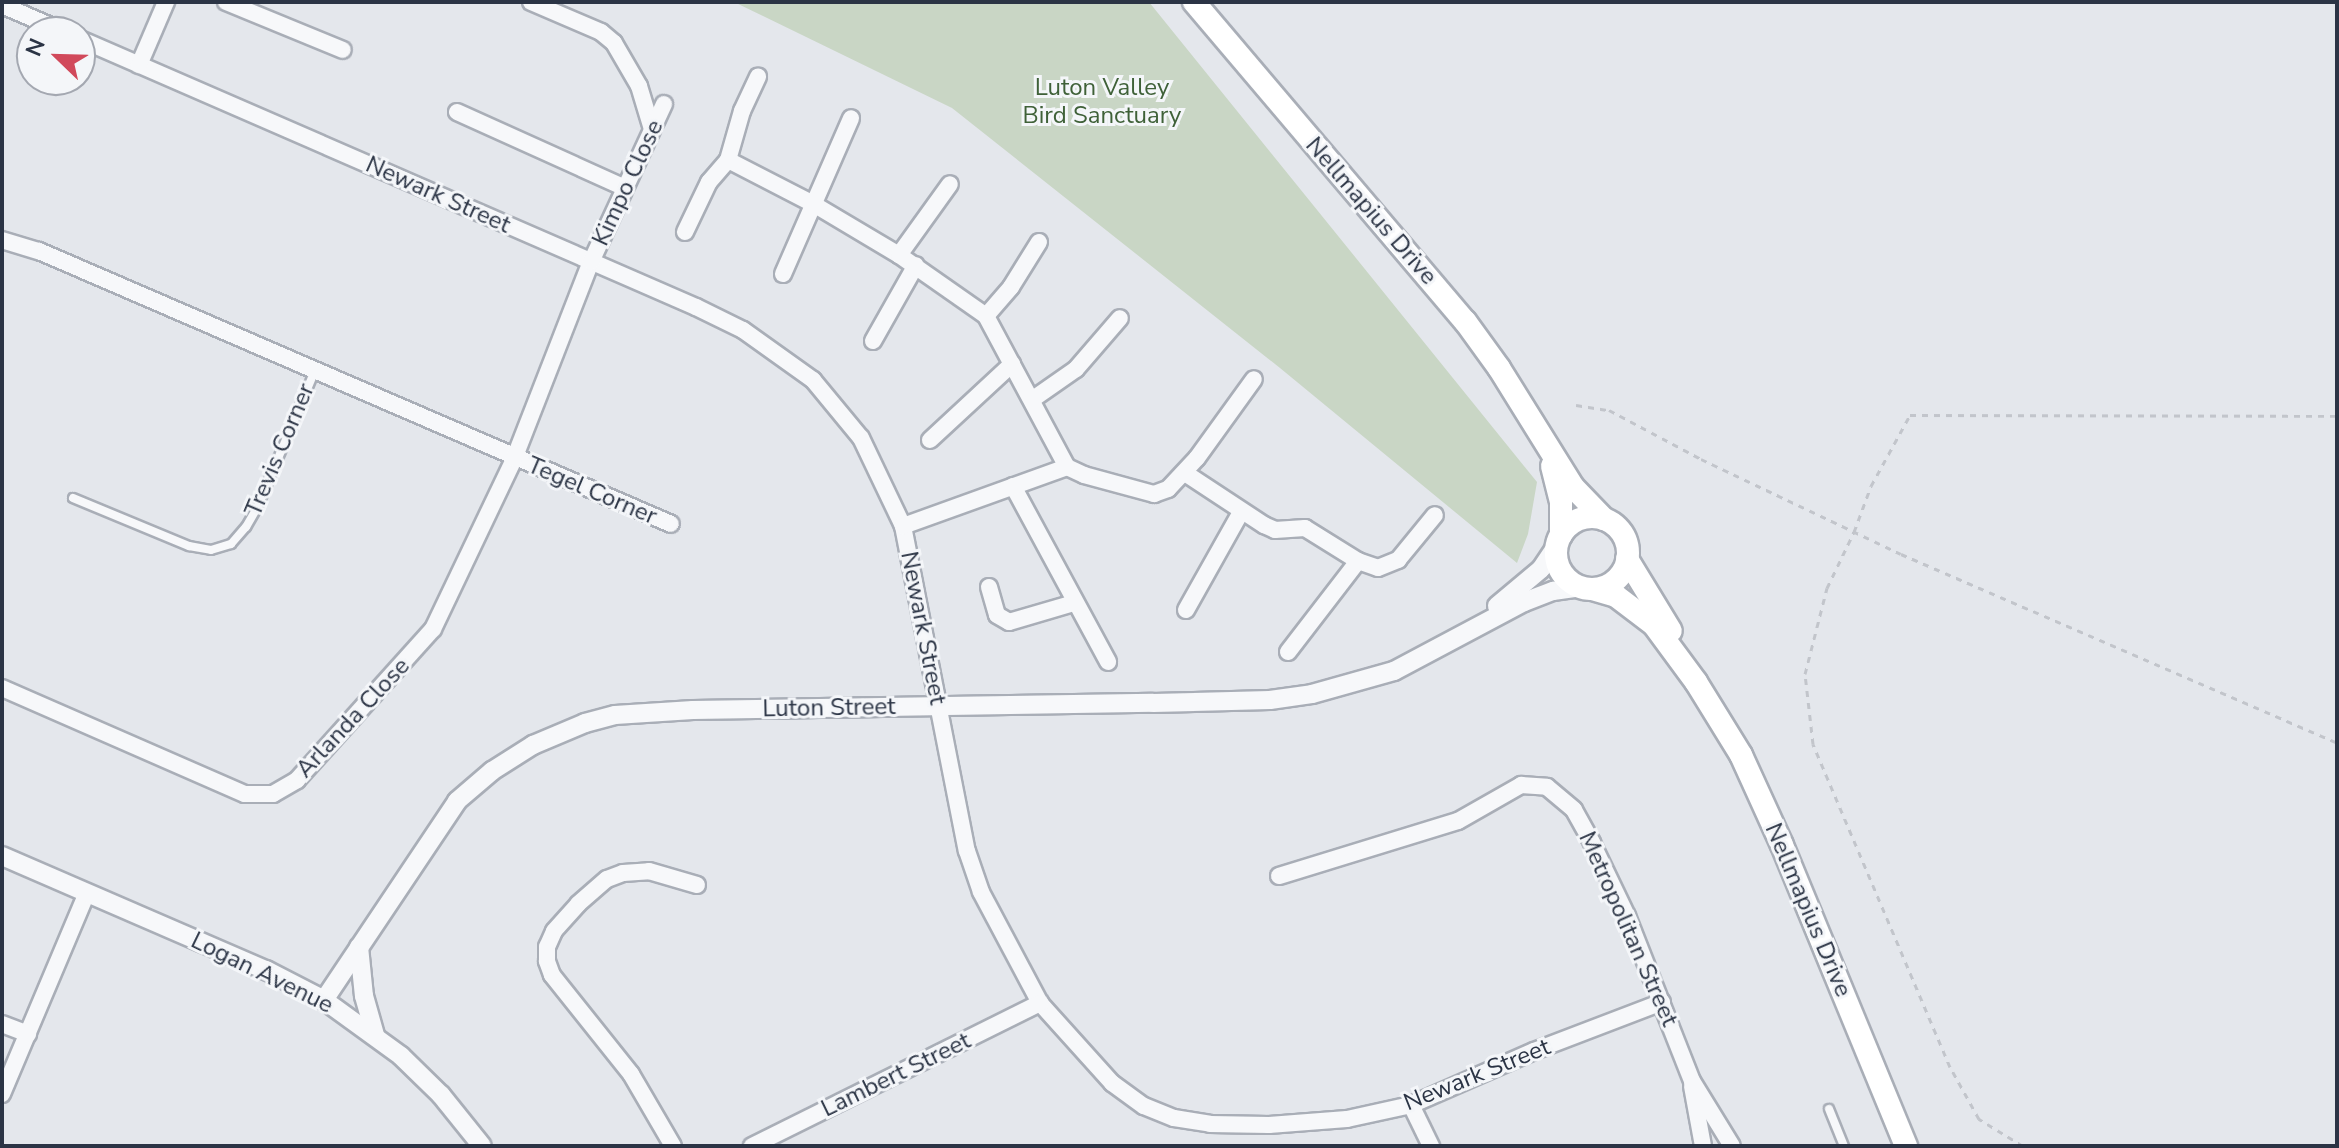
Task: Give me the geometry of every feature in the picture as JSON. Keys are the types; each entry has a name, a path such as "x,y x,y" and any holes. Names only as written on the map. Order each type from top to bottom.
{"main road":[{"name":"Nellmapius Drive","path":"1194,2 1465,321 1538,427 1573,487 1604,519"},
{"name":"Nellmapius Drive","path":"1538,427 1558,489 1559,541"},
{"path":"1579,519 1604,519 1623,535 1627,559 1615,580 1586,588 1561,571 1559,541 1579,519"},
{"name":"Nellmapius Drive","path":"1627,559 1673,635 1696,682"},
{"name":"Nellmapius Drive","path":"1586,588 1616,596 1637,609 1654,625 1696,682 1741,755 1906,1146"}],"street":[{"path":"139,65 166,2"},
{"path":"226,2 343,50"},
{"path":"531,2 601,32 614,43 639,86 652,129"},
{"path":"2,5 27,16"},
{"name":"Newark Street","path":"96,46 743,330 813,380 861,438 903,526 967,851 1002,936 1040,1003 1112,1083 1144,1106 1174,1118 1210,1124 1269,1125 1347,1119 1411,1105 1534,1051 1662,1002"},
{"path":"685,232 709,182 728,160 742,111 758,76"},
{"name":"Kimpo Close","path":"591,262 664,104"},
{"path":"457,112 625,188"},
{"path":"783,274 851,118"},
{"path":"728,160 815,205 916,265 986,316 1067,467 1105,483 1154,494 1168,489 1185,473 1254,379"},
{"path":"899,255 950,184"},
{"path":"2,240 39,251 514,459"},
{"path":"986,316 1011,287 1039,242"},
{"name":"Arlanda Close","path":"2,688 245,794 258,796 283,790 297,780 424,642 514,459 591,262"},
{"path":"873,341 916,265"},
{"path":"1033,399 1076,369 1120,318"},
{"path":"930,440 1012,364"},
{"name":"Tegel Corner","path":"514,459 671,524"},
{"path":"903,526 1067,467"},
{"path":"1185,473 1241,512 1275,530 1297,527 1312,530 1358,561 1382,568 1398,560 1435,515"},
{"path":"1013,486 1108,662"},
{"path":"1186,610 1241,512"},
{"name":"Luton Street","path":"1453,639 1518,591 1541,569 1559,541"},
{"path":"1288,652 1358,561"},
{"path":"989,587 997,615 1009,622 1074,603"},
{"name":"Luton Street","path":"324,1000 457,801 492,771 533,745 585,723 615,715 678,710 1270,700 1312,694 1394,671 1524,602 1553,591 1586,588"},
{"name":"Metropolitan Street","path":"1279,876 1458,821 1521,785 1547,787 1574,810 1592,843 1627,916 1692,1081 1732,1146"},
{"name":"Logan Avenue","path":"2,856 266,970 324,1000 375,1035 441,1095 482,1146"},
{"path":"673,1146 631,1074 552,975 547,961 547,947 554,931 578,904 607,879 623,873 649,871 697,885"},
{"path":"2,1094 87,893"},
{"path":"359,947 364,996 375,1035"},
{"name":"Lambert Street","path":"752,1146 1040,1003"},
{"path":"2,1024 28,1034"},
{"name":"Metropolitan Street","path":"1692,1081 1703,1146"},
{"path":"1411,1105 1431,1146"}],"lane":[{"name":"Trevis Corner","path":"73,498 189,546 211,550 231,544 258,506 314,373"},
{"path":"1829,1109 1844,1146"}],"path":[{"path":"1576,405 1609,410 1701,459 1854,532 2337,743"},
{"path":"2023,1146 1979,1119 1950,1067 1813,744 1805,674 1827,588 1854,532 1871,486 1910,415 2337,416"}],"green space":[{"name":"Luton Valley Bird Sanctuary","path":"734,2 1149,2 1537,482 1528,534 1517,563 1280,368 952,108"}]}
